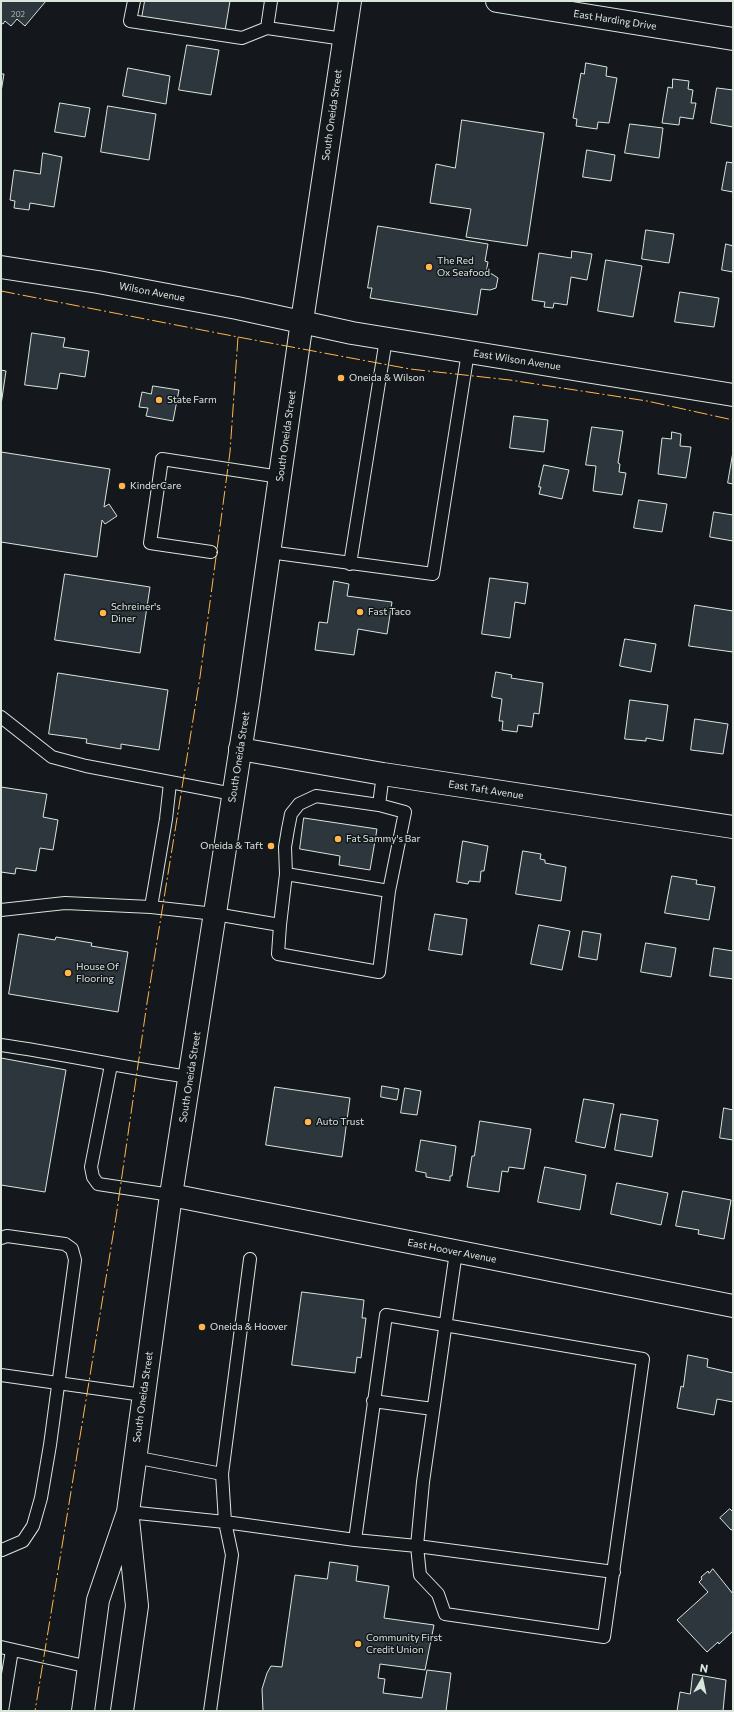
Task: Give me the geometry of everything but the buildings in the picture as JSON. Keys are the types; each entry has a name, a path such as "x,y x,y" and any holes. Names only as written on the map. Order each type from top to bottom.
{"street":[{"name":"South Oneida Street","path":"122,1711 136,1606 128,1512 134,1457 171,1195 240,749 350,1"},
{"name":"East Harding Drive","path":"497,1 733,39"},
{"name":"Wilson Avenue","path":"1,267 98,282 302,321"},
{"name":"East Wilson Avenue","path":"302,321 352,333 386,339 733,395"},
{"name":"East Taft Avenue","path":"240,749 383,774 733,827"},
{"name":"East Hoover Avenue","path":"171,1195 733,1306"},
{"name":"South Oneida Street","path":"83,1711 98,1600 128,1512"}],"lane":[{"path":"134,1 130,21 242,38 267,28 344,39"},
{"path":"267,28 271,1"},
{"path":"350,564 386,339"},
{"path":"269,552 433,574 468,352"},
{"path":"211,552 150,543 162,459 280,477"},
{"path":"1,717 52,756 86,766 233,794"},
{"path":"379,805 383,774"},
{"path":"150,907 166,819 170,783"},
{"path":"316,796 379,805 405,812 389,891 379,972 278,954 286,874 285,847 291,814 299,804 316,796"},
{"path":"286,874 389,891"},
{"path":"1,910 65,903 150,907 215,914 280,925"},
{"path":"1,1045 61,1054 111,1065 189,1077"},
{"path":"111,1065 91,1167 92,1177 98,1184 171,1195"},
{"path":"1,1238 7,1236 64,1244 72,1250 75,1260 41,1498 33,1526 23,1541 1,1553"},
{"path":"354,1540 386,1315 445,1325 643,1359 604,1637 445,1614 438,1594 420,1576 417,1546 433,1409 445,1325 456,1252"},
{"path":"210,1711 232,1555 226,1522 222,1474 250,1260"},
{"path":"1,1375 143,1395"},
{"path":"373,1401 433,1409"},
{"path":"134,1457 222,1474"},
{"path":"128,1512 226,1522 354,1540 417,1546 614,1572"},
{"path":"2,1711 6,1649 89,1667"}],"power":[{"path":"1,291 238,337 230,452 200,677 147,1003 116,1217 35,1711"},
{"path":"238,337 410,369 510,380 647,401 733,420"}],"place":[{"name":"The Red Ox Seafood","path":"429,267"},
{"name":"Oneida & Wilson","path":"341,378"},
{"name":"State Farm","path":"159,400"},
{"name":"KinderCare","path":"122,486"},
{"name":"Fast Taco","path":"360,612"},
{"name":"Schreiner's Diner","path":"103,613"},
{"name":"Fat Sammy's Bar","path":"338,839"},
{"name":"Oneida & Taft","path":"271,846"},
{"name":"House Of Flooring","path":"68,973"},
{"name":"Auto Trust","path":"308,1122"},
{"name":"Oneida & Hoover","path":"202,1327"},
{"name":"Community First Credit Union","path":"358,1644"}]}
